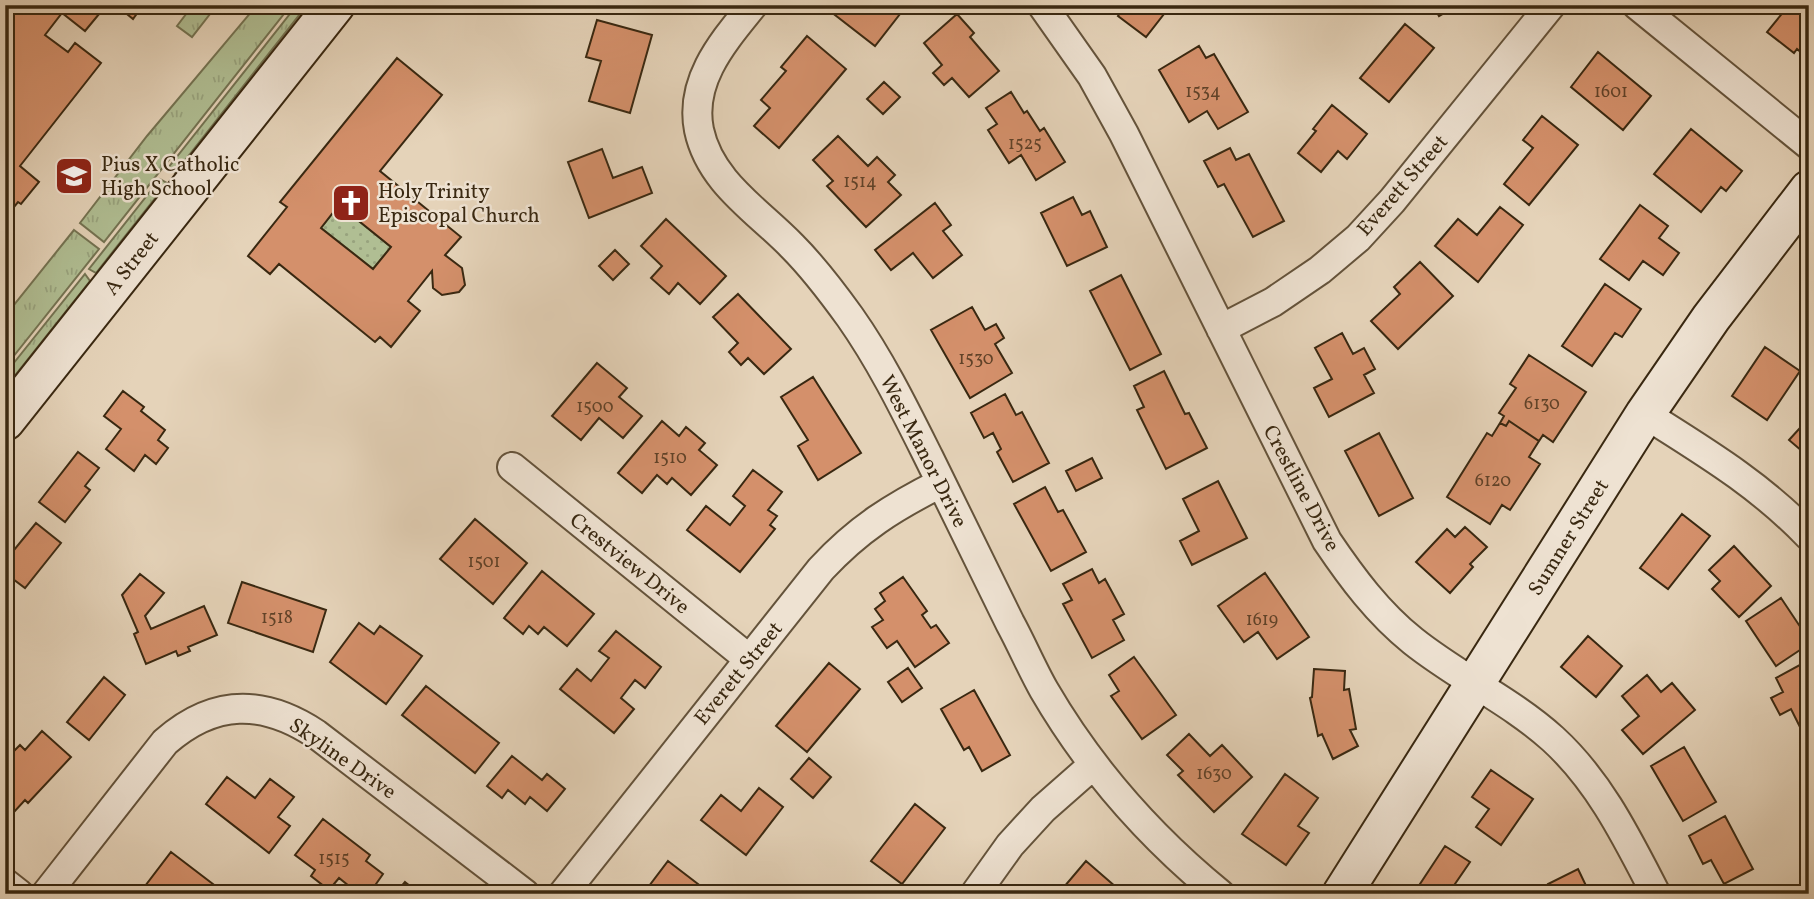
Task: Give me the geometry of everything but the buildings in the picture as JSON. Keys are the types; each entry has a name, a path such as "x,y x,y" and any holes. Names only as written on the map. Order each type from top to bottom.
{"street":[{"name":"A Street","path":"5,421 335,5"},
{"name":"West Manor Drive","path":"753,5 724,42 704,77 698,106 699,127 705,149 720,176 791,244 850,316 896,393 1043,688 1093,765 1136,818 1183,864 1220,894"},
{"name":"Crestline Drive","path":"1042,5 1098,87 1327,541 1351,578 1380,611 1412,641 1520,713 1545,733 1583,771 1614,814 1656,894"},
{"name":"Everett Street","path":"1220,328 1273,302 1320,270 1358,237 1392,201 1551,5"},
{"path":"1637,5 1809,145"},
{"name":"Sumner Street","path":"1342,894 1645,414 1712,318 1809,190"},
{"path":"1645,414 1742,476 1782,509 1809,536"},
{"name":"Crestview Drive","path":"512,467 749,659"},
{"name":"Everett Street","path":"563,894 821,569 851,538 901,503 941,483"},
{"name":"Skyline Drive","path":"46,894 165,742 189,723 206,715 227,709 249,708 290,718 316,734 525,894"},
{"path":"975,894 1010,845 1093,765"},
{"path":"5,883 19,894"}],"green space":[{"path":"193,5 217,5 192,37 177,26"},
{"path":"257,5 291,5 104,242 80,223 147,136"},
{"path":"297,5 307,5 175,173 168,168"},
{"path":"160,179 167,183 96,273 89,269"},
{"path":"339,205 391,247 373,269 321,228"},
{"path":"74,230 99,249 5,367 5,316"},
{"path":"85,274 90,281 5,388 5,374"}],"place":[{"name":"Pius X Catholic High School","path":"74,176"},
{"name":"Holy Trinity Episcopal Church","path":"351,203"}]}
